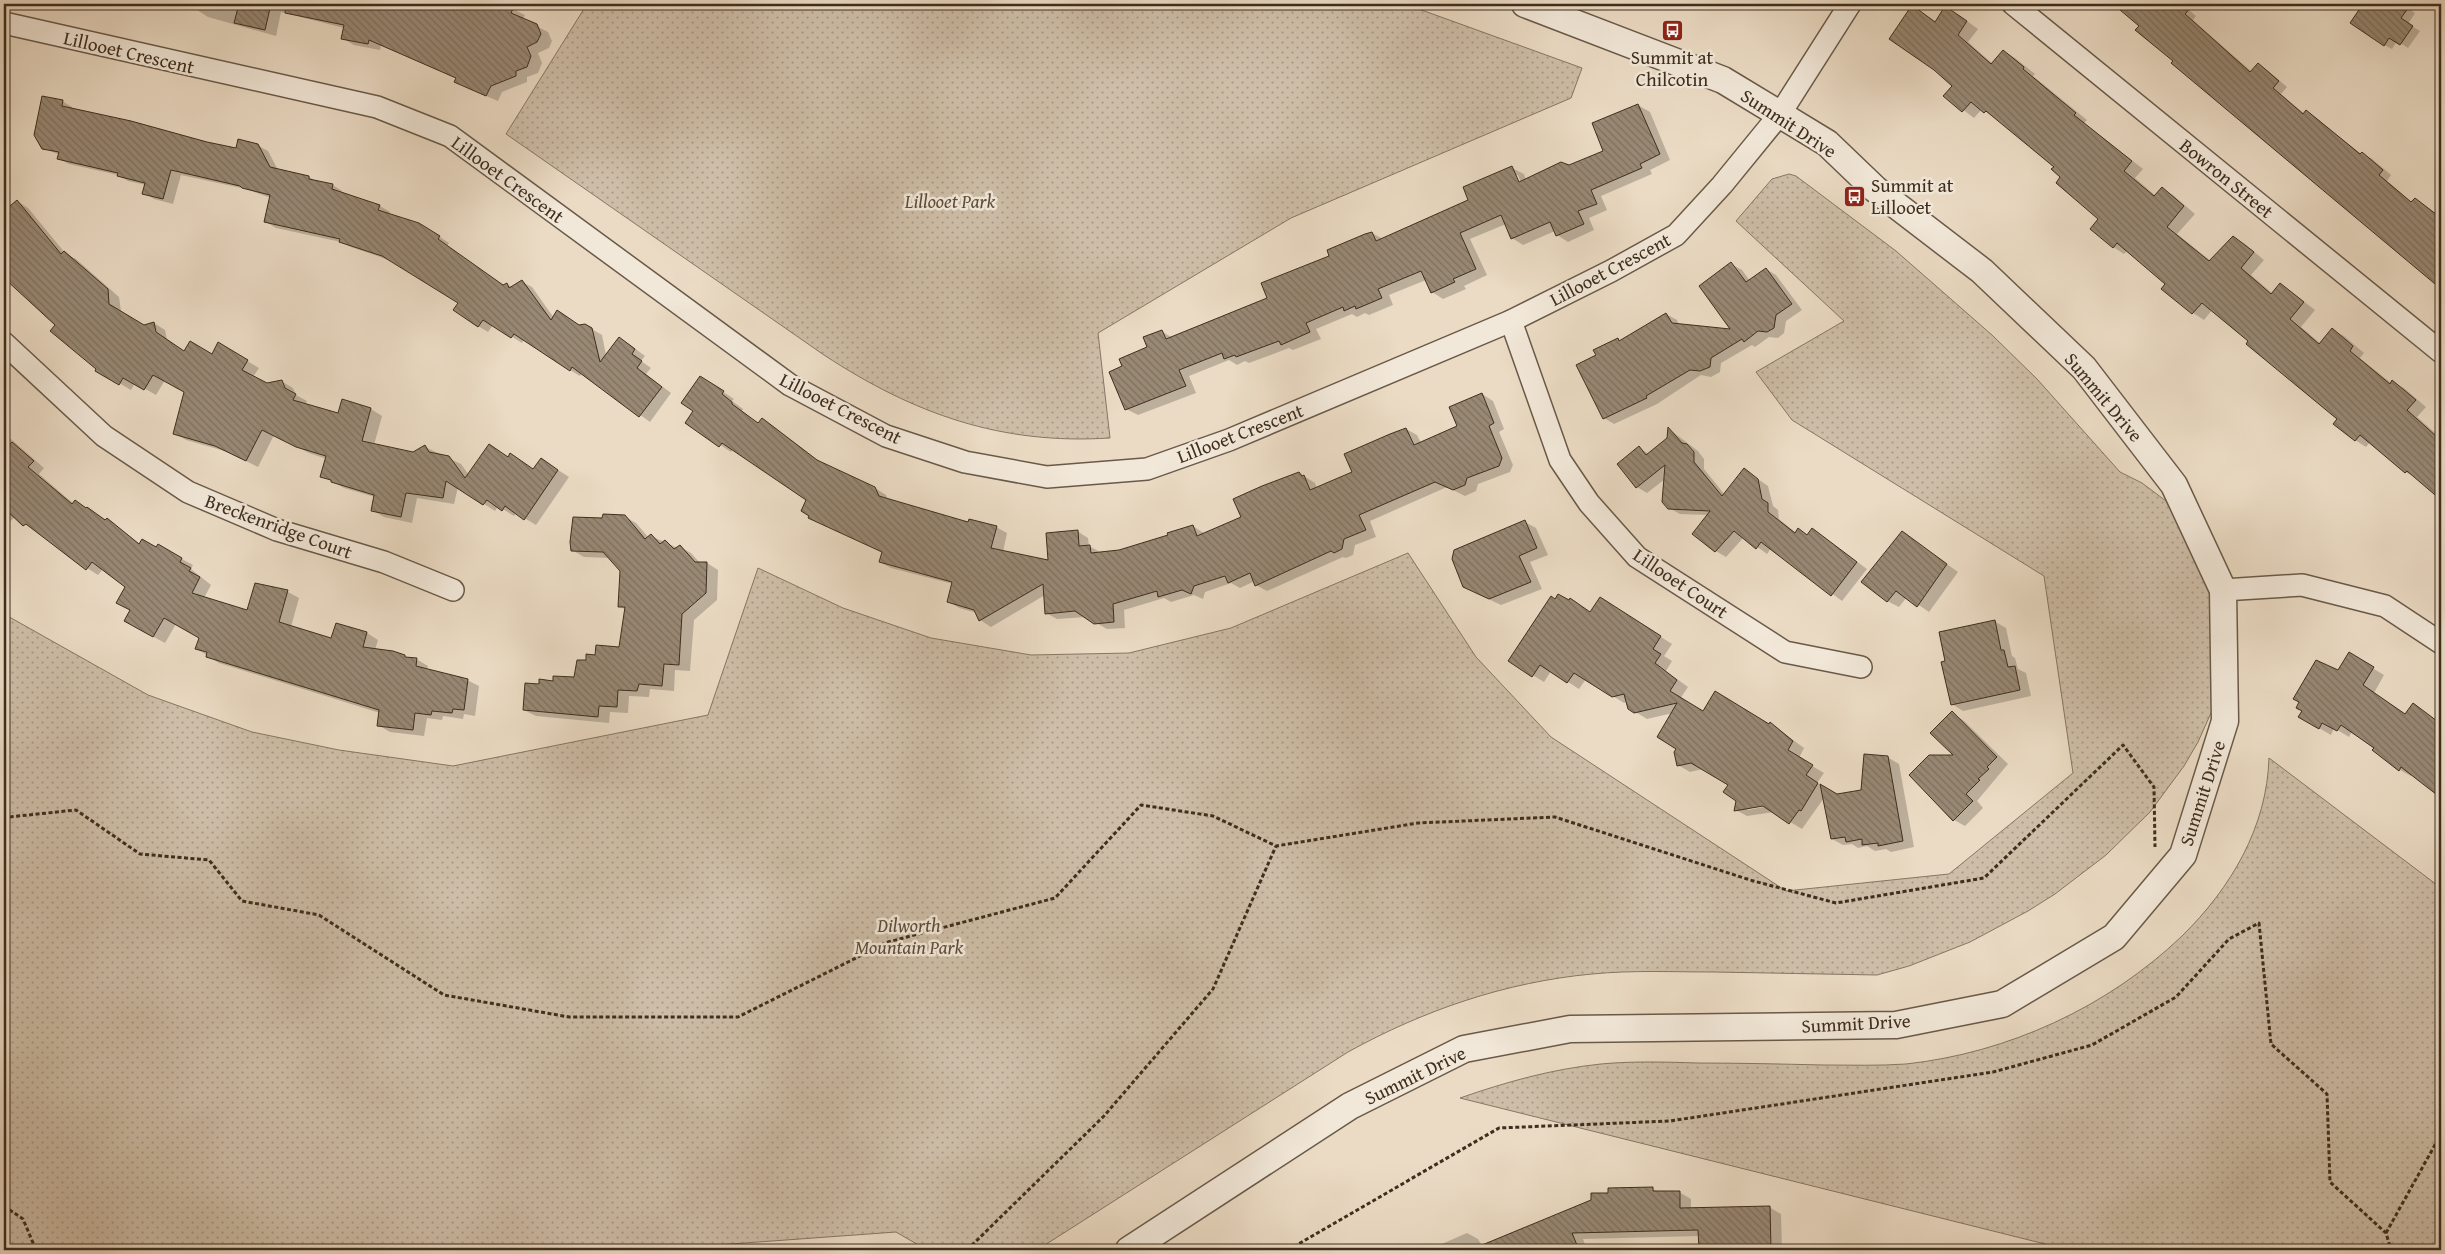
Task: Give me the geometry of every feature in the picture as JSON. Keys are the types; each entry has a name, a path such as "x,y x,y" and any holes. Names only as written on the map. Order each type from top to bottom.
{"street":[{"name":"Summit Drive","path":"1134,1247 1350,1106 1464,1049 1570,1029 1896,1025 2002,1004 2114,936 2183,855 2225,722 2223,590 2174,485 2084,368 1982,271 1875,189 1827,144 1723,80 1525,4"},
{"name":"Lillooet Crescent","path":"4,23 376,107 450,136 790,385 886,436 965,462 1048,477 1148,469 1229,440 1511,321 1611,272 1676,235 1722,185 1780,114 1850,4"},
{"name":"Bowron Street","path":"2013,4 2441,352"},
{"name":"Lillooet Court","path":"1511,321 1560,460 1589,503 1637,557 1785,652 1862,667"},
{"name":"Breckenridge Court","path":"4,343 104,436 188,492 277,530 384,562 453,590"},
{"path":"2223,590 2302,585 2385,606 2441,643"}],"path":[{"path":"4,814 9,817 76,810 140,854 209,860 242,902 318,915 444,995 569,1017 738,1017 888,942 1055,898 1141,805 1213,816 1276,846 1418,823 1555,817 1750,880 1836,903 1984,878 2123,745 2154,787 2155,887"},
{"path":"967,1250 1104,1116 1213,989 1276,846"},
{"path":"1288,1250 1499,1128 1670,1121 1993,1072 2092,1045 2176,997 2229,938 2259,923 2271,1044 2327,1094 2330,1182 2386,1233 2391,1250"},
{"path":"2386,1233 2441,1134"},
{"path":"4,1206 23,1219 36,1250"},
{"path":"1134,1247 1240,1250"}],"green space":[{"name":"Lillooet Park","path":"587,4 1405,4 1582,68 1571,98 1291,218 1098,333 1110,438 1070,439 1032,436 995,430 925,409 891,394 824,355 506,134"},
{"name":"Dilworth Mountain Park","path":"1789,174 1796,176 1896,251 1992,335 2037,379 2120,472 2142,483 2178,510 2215,562 2219,695 2198,742 2184,766 2150,812 2106,855 2055,894 2028,911 1970,942 1909,966 1877,975 1607,973 1560,978 1528,984 1466,1000 1406,1023 1348,1052 1037,1250 927,1250 896,1232 648,1250 4,1250 4,614 148,695 252,732 339,750 453,766 708,715 758,568 843,608 931,638 1031,655 1129,653 1231,628 1408,553 1476,657 1551,737 1786,891 1949,874 2073,773 2044,576 1792,420 1756,372 1844,321 1736,221 1772,179"},
{"path":"2269,758 2441,888 2441,1250 2069,1250 1460,1098 1512,1082 1583,1066 1637,1062 1823,1065 1906,1064 1982,1049 2019,1037 2089,1005 2122,984 2153,961 2182,936 2200,917 2231,877 2254,832 2267,783"}],"building":[{"path":"239,4 271,4 265,30 234,23"},
{"path":"286,4 515,4 511,13 537,24 541,34 537,42 527,47 531,56 527,67 516,71 516,76 491,86 486,96 454,82 456,78 369,40 368,44 341,39 344,25 285,13"},
{"path":"2113,4 2194,4 2185,14 2250,72 2258,63 2279,81 2273,88 2303,114 2306,110 2360,154 2362,152 2383,170 2379,175 2411,202 2415,198 2441,218 2441,289 2171,63 2173,61 2135,30 2139,26"},
{"path":"2363,4 2411,4 2401,18 2413,26 2400,45 2389,38 2384,46 2350,23"},
{"path":"1912,5 1935,22 1945,6 1967,21 1958,35 1991,64 2003,50 2076,113 2074,115 2132,161 2124,171 2154,196 2162,187 2184,206 2167,227 2209,261 2233,236 2254,252 2241,268 2271,294 2280,283 2304,302 2290,319 2319,344 2332,328 2353,346 2350,351 2390,384 2392,380 2416,400 2407,410 2437,437 2435,439 2441,444 2441,500 2360,435 2355,441 2333,424 2337,419 2246,344 2248,341 2202,303 2192,314 2161,289 2165,284 2117,243 2113,248 2090,229 2098,219 2056,183 2060,177 2051,169 2054,167 1986,111 1984,113 1971,102 1962,112 1943,96 1952,86 1934,70 1889,39"},
{"path":"42,96 63,100 62,106 131,121 207,142 236,148 238,139 258,144 270,167 333,184 332,189 380,205 378,210 419,223 440,236 438,239 503,285 507,283 509,288 522,280 551,320 557,310 579,325 585,324 592,328 600,362 619,337 635,349 632,354 642,361 637,368 662,387 639,417 572,367 570,371 514,334 511,338 483,320 478,327 453,310 458,303 382,256 339,242 340,239 264,222 270,195 171,170 163,199 142,194 145,183 117,176 118,173 57,159 59,152 42,149 34,135"},
{"path":"1638,104 1660,154 1640,164 1642,168 1591,190 1597,204 1578,211 1584,224 1556,236 1550,222 1511,239 1501,215 1460,233 1476,269 1453,279 1455,282 1431,293 1421,271 1378,289 1382,298 1356,309 1355,306 1344,311 1343,307 1306,323 1310,332 1281,345 1279,341 1236,357 1235,355 1224,359 1222,353 1179,370 1186,386 1125,410 1109,372 1122,366 1119,359 1147,347 1143,337 1162,330 1166,339 1267,298 1261,283 1329,256 1327,250 1365,234 1372,232 1376,241 1468,200 1463,187 1512,166 1519,182 1561,162 1569,165 1603,151 1592,123"},
{"path":"17,200 61,254 64,251 108,289 109,304 144,325 154,322 156,332 184,351 190,341 212,354 218,342 248,360 242,370 267,383 282,380 285,388 296,394 293,400 338,413 342,399 371,408 362,441 413,452 425,445 429,452 449,456 465,478 489,444 508,457 510,453 533,469 541,458 558,470 524,520 505,506 502,511 487,500 483,505 446,481 443,498 406,493 401,517 371,511 374,495 320,477 326,456 296,447 262,430 246,461 215,446 173,434 184,392 153,375 144,390 123,378 119,385 95,371 96,369 50,331 55,325 4,278 4,211"},
{"path":"1731,262 1746,282 1766,268 1792,304 1776,315 1774,328 1767,332 1758,331 1744,342 1742,339 1711,358 1710,367 1700,371 1690,370 1646,396 1647,398 1603,419 1576,365 1596,355 1593,350 1618,338 1619,341 1666,313 1672,323 1730,329 1699,286"},
{"path":"700,376 724,391 722,394 732,404 758,423 762,418 817,460 875,487 879,496 968,522 969,519 997,526 991,548 1048,560 1046,533 1078,530 1079,546 1090,545 1091,553 1119,550 1193,525 1197,536 1241,517 1233,499 1262,486 1299,472 1302,476 1304,475 1310,490 1352,472 1344,454 1406,428 1414,445 1457,426 1449,407 1482,393 1494,423 1489,426 1502,458 1499,466 1467,478 1465,485 1453,490 1435,482 1359,515 1366,530 1344,539 1342,549 1334,553 1331,551 1255,586 1250,573 1228,583 1225,576 1194,586 1191,594 1182,590 1158,597 1157,591 1113,604 1114,622 1094,624 1075,611 1045,614 1043,584 979,621 974,610 947,602 952,582 879,562 882,552 808,518 809,516 801,511 806,500 722,443 719,447 685,423 693,411 681,403"},
{"path":"1668,427 1682,443 1687,444 1694,452 1694,462 1722,496 1744,468 1758,479 1762,499 1768,503 1768,512 1795,533 1798,528 1807,535 1812,528 1857,562 1831,596 1761,542 1756,549 1734,531 1715,552 1692,534 1710,511 1668,509 1662,502 1665,465 1636,488 1617,464 1639,446 1646,455 1667,438"},
{"path":"12,442 34,461 28,467 72,504 75,500 105,520 107,518 139,544 142,539 156,547 158,544 182,558 180,562 191,568 189,571 200,577 192,593 247,610 255,583 288,590 279,622 331,638 336,623 367,632 363,647 393,651 405,655 405,657 417,658 416,666 468,679 464,710 453,709 452,713 432,711 431,715 415,713 413,730 377,726 379,710 206,657 207,652 195,649 199,638 164,618 153,637 124,621 130,610 116,603 125,587 92,562 86,570 26,524 23,526 4,508 4,451"},
{"path":"603,514 625,515 645,539 651,534 660,544 665,540 674,549 680,545 695,562 707,562 706,593 682,614 679,665 664,664 662,686 639,684 637,691 618,690 617,707 599,706 598,717 523,710 525,683 539,684 539,679 553,681 553,676 574,677 577,660 586,660 586,654 595,655 596,645 619,647 625,607 618,607 620,571 603,552 571,551 570,542 573,517 602,518"},
{"path":"1525,520 1537,548 1519,556 1531,582 1489,599 1463,587 1452,559 1454,550"},
{"path":"1902,531 1947,564 1917,607 1896,591 1887,602 1861,582"},
{"path":"1558,594 1569,600 1570,598 1590,612 1600,597 1661,636 1653,649 1661,654 1655,663 1677,680 1670,691 1703,711 1715,691 1769,724 1770,722 1793,741 1788,750 1813,765 1806,775 1818,783 1801,811 1799,810 1789,824 1763,806 1734,811 1736,801 1723,792 1728,785 1691,763 1677,766 1674,752 1676,749 1657,737 1677,703 1634,713 1628,709 1624,694 1612,697 1574,673 1567,683 1540,665 1532,677 1508,661 1551,596 1555,599"},
{"path":"1995,620 2001,650 2004,650 2008,667 2015,666 2020,690 1951,705 1941,662 1945,661 1939,632"},
{"path":"2349,652 2374,667 2363,685 2405,714 2413,703 2441,724 2441,798 2401,767 2399,771 2372,750 2374,748 2341,725 2337,731 2322,723 2319,729 2298,717 2302,711 2296,708 2299,702 2293,699 2316,660 2338,670"},
{"path":"1952,711 1997,757 1987,767 1989,769 1978,779 1980,780 1966,794 1973,801 1953,821 1909,775 1929,755 1953,755 1930,733"},
{"path":"1864,754 1888,756 1903,841 1878,846 1878,843 1862,845 1862,839 1846,842 1845,837 1831,839 1820,784 1837,794 1861,790"},
{"path":"1653,1187 1653,1191 1680,1191 1680,1208 1770,1206 1771,1249 1699,1250 1698,1230 1572,1233 1579,1250 1470,1250 1591,1200 1591,1193 1608,1193 1608,1188"}],"place":[{"name":"Summit at Chilcotin","path":"1672,31"},
{"name":"Summit at Lillooet","path":"1855,196"}]}
